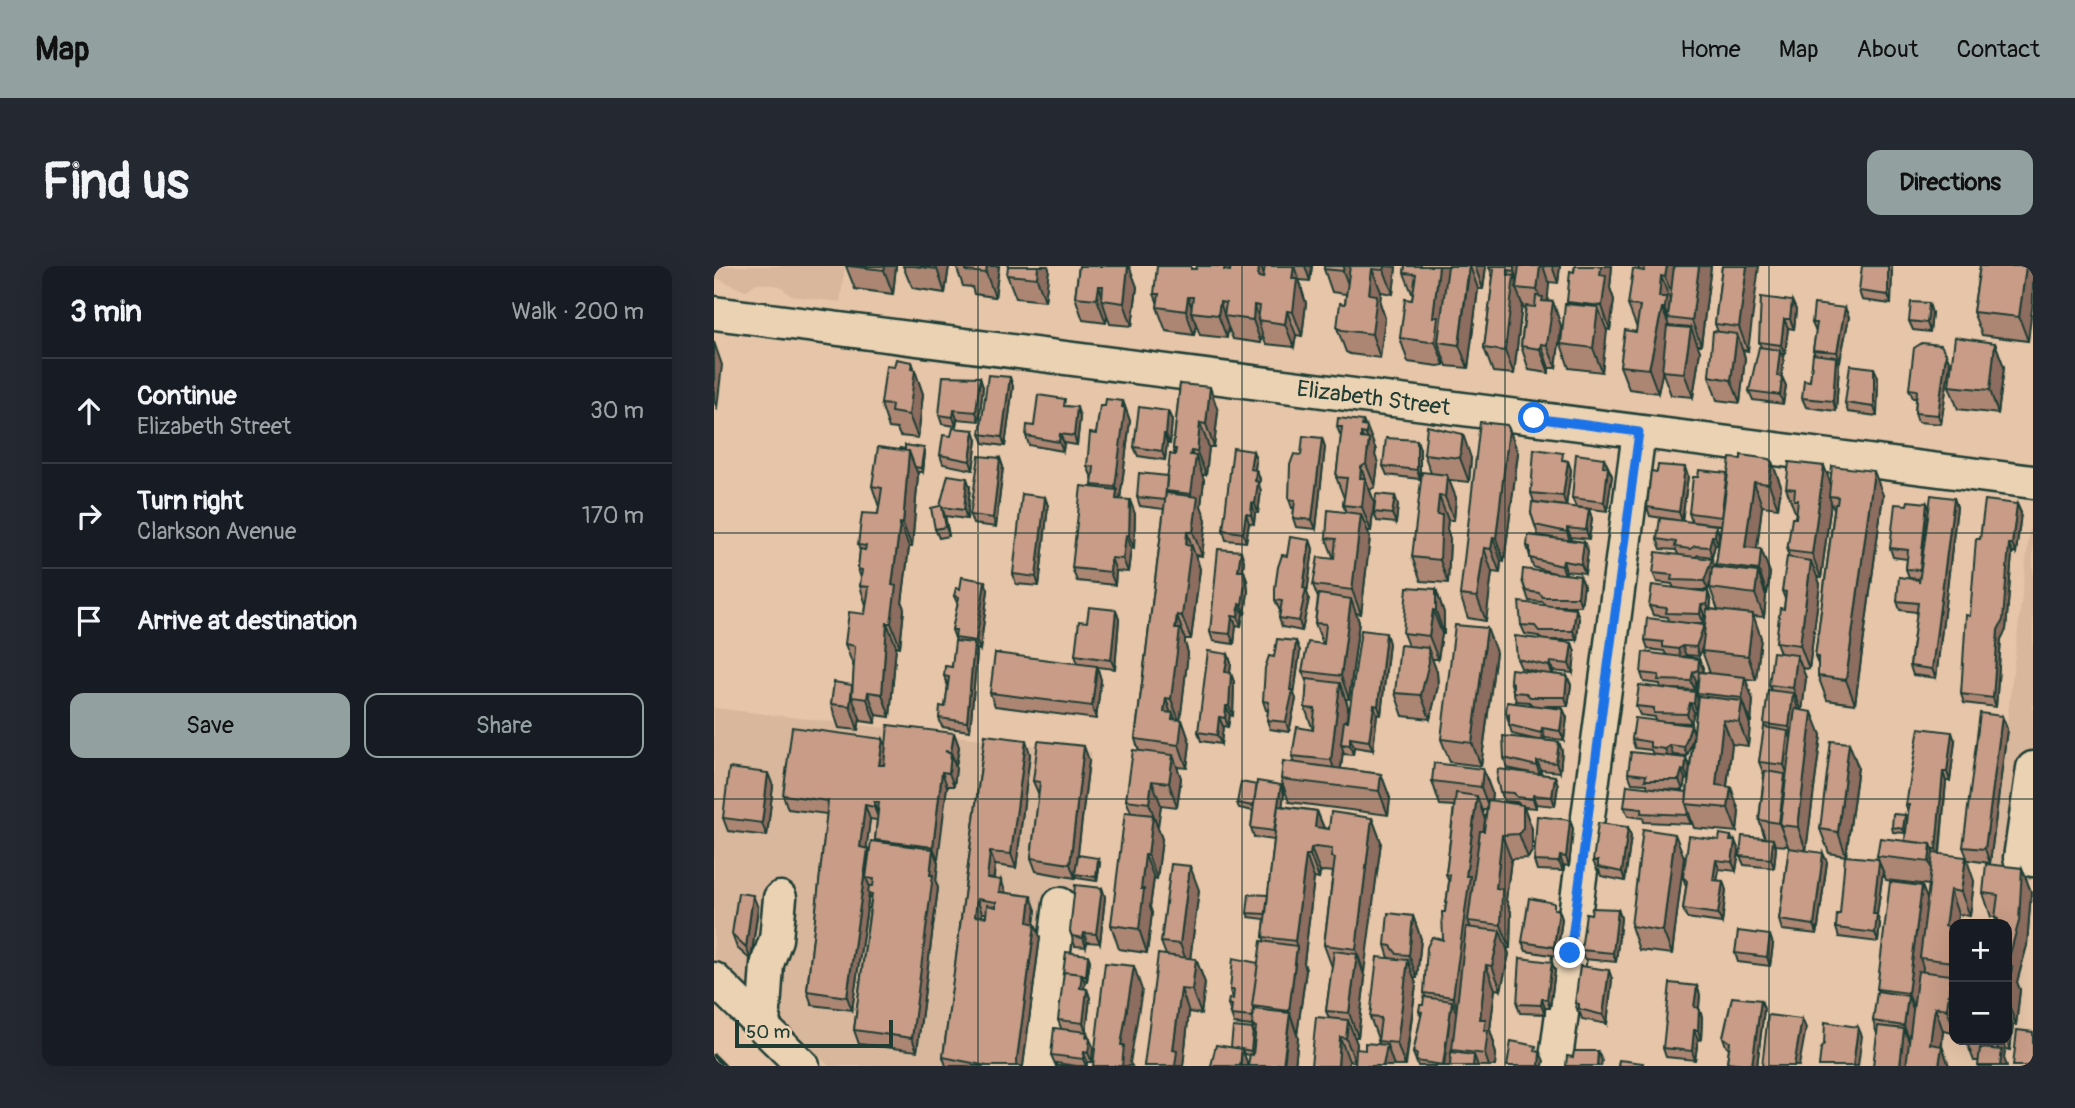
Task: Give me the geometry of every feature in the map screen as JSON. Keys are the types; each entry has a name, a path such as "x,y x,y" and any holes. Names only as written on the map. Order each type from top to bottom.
{"street":[{"name":"Elizabeth Street","path":"714,313 2033,482"},
{"path":"1555,1066 1639,432"},
{"path":"2033,768 2020,858 2033,860"},
{"path":"763,1026 767,964 776,939 780,898"},
{"path":"1039,1066 1060,904"},
{"path":"714,979 803,1066"}],"shaded area":[{"path":"714,266 845,266 840,302 791,296 780,286 756,283 746,291 714,277"},
{"path":"2033,502 2033,880 1989,875"},
{"path":"714,708 1092,752 1052,1066 829,1066 714,957"}],"building":[{"path":"848,266 885,266 884,270"},
{"path":"914,266 937,266 937,269"},
{"path":"966,266 987,266 986,273 966,271"},
{"path":"1008,266 1038,266 1037,278 1007,275"},
{"path":"1079,266 1128,266 1124,303 1102,300 1103,286 1099,286 1097,299 1075,297"},
{"path":"1157,266 1191,266 1191,269 1196,269 1197,266 1225,266 1224,270 1230,271 1231,266 1259,266 1258,277 1263,278 1265,266 1294,266 1292,279 1297,279 1293,312 1287,311 1285,324 1258,320 1260,306 1254,305 1253,320 1224,316 1226,303 1220,302 1218,315 1191,312 1193,297 1188,297 1186,311 1157,307 1159,294 1154,294"},
{"path":"1324,266 1344,266 1343,271 1324,269"},
{"path":"1350,266 1385,266 1384,270 1372,269 1369,294 1377,295 1372,334 1337,328 1340,303 1345,304"},
{"path":"1405,266 1439,266 1433,317 1438,317 1435,341 1400,338 1405,299 1412,300 1416,274 1404,273"},
{"path":"1448,266 1469,266 1459,345 1438,342"},
{"path":"1489,266 1514,266 1514,271 1508,270 1508,275 1514,276 1505,351 1484,348 1494,269"},
{"path":"1519,266 1540,266 1537,290 1516,288"},
{"path":"1575,266 1601,266 1600,275 1606,276 1602,306 1567,302 1570,271 1574,272"},
{"path":"1645,266 1667,266 1665,277 1661,276 1659,297 1666,297 1665,308 1662,308 1649,369 1620,366 1625,330 1636,332 1640,306 1628,305 1633,269 1644,271"},
{"path":"1674,266 1699,266 1692,321 1668,318"},
{"path":"1722,266 1747,266 1739,327 1715,324"},
{"path":"1862,266 1888,266 1888,295 1859,291"},
{"path":"1980,266 2026,266 2019,317 1973,312"},
{"path":"1536,296 1543,297 1542,301 1553,302 1547,345 1541,344 1540,349 1521,346 1526,306 1535,307"},
{"path":"1761,297 1792,301 1790,319 1784,319 1781,345 1759,342"},
{"path":"1911,302 1929,303 1927,323 1909,321"},
{"path":"1565,304 1598,307 1593,348 1561,344"},
{"path":"1814,304 1845,308 1837,352 1813,350 1817,323 1812,323"},
{"path":"1667,326 1691,328 1684,373 1662,371"},
{"path":"1713,331 1737,334 1731,380 1709,376"},
{"path":"1955,337 1995,343 1990,390 1949,386"},
{"path":"1922,343 1941,345 1946,354 1938,415 1915,413 1917,390 1909,389 1914,348"},
{"path":"1759,347 1780,350 1777,376 1782,377 1780,395 1749,391"},
{"path":"1813,354 1836,357 1833,401 1802,398 1804,380 1810,381"},
{"path":"896,359 912,362 911,369 915,370 909,415 891,412 892,405 881,404 886,366 894,367"},
{"path":"1850,365 1874,368 1874,407 1845,403"},
{"path":"988,375 1010,377 1002,437 980,434"},
{"path":"943,376 980,377 976,412 954,410 953,417 939,415"},
{"path":"1180,384 1210,387 1206,424 1200,423 1197,452 1191,451 1190,455 1196,456 1191,494 1166,491 1170,454 1175,455 1176,449 1173,449"},
{"path":"1038,395 1065,399 1064,406 1077,407 1074,436 1060,434 1059,442 1026,436 1027,425 1034,426"},
{"path":"1106,399 1123,401 1122,407 1125,408 1115,487 1092,485 1094,467 1087,466 1090,433 1096,434 1100,406 1105,406"},
{"path":"1139,407 1168,411 1162,451 1134,447"},
{"path":"1338,418 1363,421 1362,426 1367,427 1366,434 1361,433 1361,438 1369,439 1366,464 1361,467 1360,478 1365,478 1362,507 1343,505 1347,478 1336,477 1342,427 1337,427"},
{"path":"1480,422 1507,425 1509,429 1496,538 1493,537 1491,549 1484,548 1477,597 1460,595"},
{"path":"1427,426 1463,434 1460,458 1424,454"},
{"path":"953,428 974,430 970,461 940,455 943,435 951,436"},
{"path":"1303,436 1322,438 1312,520 1293,518 1295,500 1289,499 1290,465 1294,454 1301,455"},
{"path":"1386,438 1417,440 1417,470 1383,466"},
{"path":"905,445 924,448 921,468 915,467 909,451 900,450 905,449"},
{"path":"878,447 909,451 903,524 900,523 892,585 896,586 891,623 887,623 882,694 868,692 867,699 852,697 855,646 845,644 849,612 865,614 869,587 860,586 862,570 858,569 860,549 865,550 866,546 858,545 862,513 878,514 882,488 872,486"},
{"path":"1233,448 1253,451 1250,469 1256,470 1255,481 1258,482 1255,504 1252,503 1251,515 1246,514 1243,533 1223,530"},
{"path":"1534,449 1563,453 1562,460 1568,461 1563,496 1531,493"},
{"path":"1576,454 1604,458 1603,466 1608,467 1604,502 1572,498"},
{"path":"1741,455 1769,459 1772,462 1769,484 1754,482 1745,547 1761,549 1759,570 1716,565 1730,458 1741,459"},
{"path":"979,456 1000,458 993,518 970,515"},
{"path":"1789,462 1824,466 1812,554 1787,551 1798,500 1794,500 1795,489 1786,488"},
{"path":"1658,465 1685,467 1679,512 1647,507 1651,471 1657,472"},
{"path":"1832,466 1874,471 1846,680 1818,676 1818,657 1815,657 1838,497 1829,496"},
{"path":"1699,470 1727,473 1721,517 1689,513 1693,477 1698,477"},
{"path":"1422,472 1447,475 1445,497 1439,496 1437,515 1442,515 1440,560 1412,557"},
{"path":"1139,473 1167,476 1165,500 1137,497"},
{"path":"948,475 967,478 964,510 942,507 946,527 935,529 931,508 940,506"},
{"path":"1081,486 1117,490 1116,499 1130,500 1129,536 1126,535 1123,559 1111,558 1110,572 1072,568"},
{"path":"1166,493 1198,497 1193,532 1187,532 1186,545 1191,546 1182,616 1177,615 1175,629 1180,629 1171,699 1166,698 1164,712 1173,713 1172,719 1182,720 1179,745 1135,739"},
{"path":"1022,494 1045,497 1036,577 1013,574"},
{"path":"1376,494 1395,496 1392,514 1374,512"},
{"path":"1931,495 1954,498 1932,669 1910,666 1918,603 1897,601 1899,577 1919,580 1919,583"},
{"path":"1985,500 2017,504 2012,544 2009,544 2003,620 1998,630 1993,698 1961,694 1966,615 1970,616 1976,539 1980,539"},
{"path":"1908,501 1927,503 1920,570 1906,569 1908,550 1890,548 1895,504 1907,505"},
{"path":"1532,502 1589,509 1586,530 1567,528 1567,532 1535,525 1531,513"},
{"path":"1328,510 1361,514 1352,590 1313,585 1318,557 1334,559 1336,539 1326,538"},
{"path":"1660,518 1716,525 1715,536 1712,536 1709,547 1675,547 1676,542 1657,539"},
{"path":"1528,535 1584,542 1581,564 1563,561 1562,566 1530,558"},
{"path":"1290,537 1310,540 1303,588 1306,589 1299,621 1279,618 1282,601 1275,600 1278,567 1282,555 1287,556"},
{"path":"1218,549 1241,551 1238,571 1244,571 1242,605 1239,604 1238,617 1232,616 1230,634 1210,632"},
{"path":"1656,552 1712,559 1704,581 1671,580 1672,575 1653,573"},
{"path":"1787,557 1811,561 1800,645 1776,642 1780,608 1784,609 1786,592 1782,591"},
{"path":"1712,567 1758,572 1755,594 1710,588"},
{"path":"1523,569 1580,576 1578,597 1543,597 1539,593 1526,591 1522,580"},
{"path":"962,577 985,581 976,641 955,638 956,630 952,630 959,597 954,596 956,588 960,589"},
{"path":"1652,585 1708,592 1707,604 1701,605 1700,614 1666,613 1667,608 1649,606"},
{"path":"1407,587 1436,589 1436,611 1433,610 1429,636 1403,633"},
{"path":"1319,594 1351,599 1341,676 1302,671 1308,642 1324,644 1326,624 1315,623"},
{"path":"1519,602 1576,609 1573,631 1539,631 1535,626 1521,625"},
{"path":"1089,607 1116,610 1111,660 1075,655 1079,621 1087,622"},
{"path":"1707,609 1753,614 1748,656 1702,651"},
{"path":"1647,618 1704,625 1696,647 1682,646 1678,649 1663,647 1663,642 1645,640"},
{"path":"1455,625 1487,628 1472,743 1441,739"},
{"path":"1361,630 1386,633 1378,706 1374,705 1369,741 1350,738 1350,745 1341,744 1344,721 1348,721"},
{"path":"1515,636 1572,643 1569,664 1550,662 1549,666 1517,659"},
{"path":"1277,639 1296,641 1290,690 1293,690 1286,722 1267,720 1269,702 1263,701 1265,668 1269,656 1274,657"},
{"path":"955,641 974,643 967,722 939,718 940,706 945,707 949,677 944,676 945,666 952,667"},
{"path":"1400,645 1428,648 1429,662 1421,695 1395,693"},
{"path":"1208,651 1228,654 1225,672 1231,673 1229,706 1226,706 1225,718 1219,717 1217,735 1198,732"},
{"path":"1643,652 1699,659 1698,670 1693,672 1691,681 1658,680 1659,675 1641,673"},
{"path":"1773,652 1797,655 1793,688 1769,685"},
{"path":"995,653 1097,666 1092,706 990,693"},
{"path":"1511,669 1567,676 1565,697 1530,697 1526,693 1513,692"},
{"path":"1699,672 1745,677 1742,698 1697,693"},
{"path":"1307,679 1340,683 1331,760 1292,756 1297,727 1313,730 1315,709 1305,708"},
{"path":"834,682 852,685 850,706 831,704"},
{"path":"1639,685 1695,692 1694,704 1690,703 1687,714 1654,713 1654,708 1636,706"},
{"path":"1768,690 1793,693 1789,727 1764,724"},
{"path":"1698,696 1742,701 1739,722 1723,720 1716,785 1731,787 1728,808 1686,804"},
{"path":"1507,702 1563,709 1560,731 1542,728 1541,733 1509,725"},
{"path":"1795,709 1812,712 1798,827 1780,825"},
{"path":"1980,713 2002,716 1985,849 1963,847"},
{"path":"1635,718 1691,725 1684,747 1650,747 1650,742 1632,739"},
{"path":"888,725 954,733 951,752 945,751 951,754 949,773 942,772 933,847 875,840 879,802 874,802 874,807 865,805 860,847 868,849 847,997 807,991 828,801 783,795 792,727 883,739 879,765 884,765"},
{"path":"1764,727 1788,731 1784,765 1759,762"},
{"path":"1919,728 1952,732 1947,772 1943,772 1936,849 1933,849 1931,844 1905,841 1909,805 1906,805"},
{"path":"985,735 1026,740 1011,854 990,852 987,878 1001,880 999,892 1031,896 1028,922 1035,924 1016,1066 987,1066 943,1057","holes":["977,899 996,902 996,907 987,905 986,917 975,916"]},
{"path":"1503,736 1559,742 1556,763 1537,761 1537,766 1504,758"},
{"path":"1038,741 1084,746 1070,864 1031,858 1040,782 1033,781"},
{"path":"1831,741 1849,743 1838,832 1820,829"},
{"path":"1133,750 1173,755 1169,783 1152,781 1149,803 1126,800"},
{"path":"1631,752 1686,758 1685,771 1682,770 1679,780 1645,780 1646,775 1628,773"},
{"path":"1283,761 1381,774 1379,791 1281,779"},
{"path":"1434,763 1483,769 1481,787 1432,781"},
{"path":"729,768 768,773 762,823 723,818"},
{"path":"1498,769 1555,776 1552,797 1533,795 1533,799 1500,792"},
{"path":"1765,771 1785,774 1779,823 1759,820"},
{"path":"1257,781 1281,785 1274,831 1251,828"},
{"path":"1241,782 1257,785 1253,806 1237,803"},
{"path":"1627,785 1687,792 1687,815 1641,813 1642,809 1624,807"},
{"path":"1456,793 1477,796 1466,876 1470,876 1453,997 1424,993 1427,947 1432,937 1443,940 1442,912 1445,912 1450,875 1446,874"},
{"path":"1488,800 1523,805 1523,828 1519,834 1502,835 1496,888 1502,889 1501,925 1468,921 1480,831 1484,831"},
{"path":"1278,806 1317,811 1315,827 1329,829 1331,812 1372,818 1356,949 1324,945 1335,858 1331,857 1332,849 1311,848 1310,855 1306,855 1295,941 1263,937"},
{"path":"1125,812 1153,815 1148,855 1145,855 1139,929 1111,925"},
{"path":"1893,814 1905,815 1903,829 1892,827"},
{"path":"1537,816 1570,820 1566,857 1560,856 1559,862 1534,861"},
{"path":"1598,823 1628,827 1622,872 1598,867 1598,861 1593,861"},
{"path":"1643,829 1675,834 1663,931 1631,926"},
{"path":"1720,834 1731,836 1730,841 1735,841 1732,862 1716,860 1713,880 1723,881 1718,914 1683,909 1687,881 1683,877 1689,836 1719,840"},
{"path":"1742,836 1773,839 1771,859 1740,856"},
{"path":"1880,838 1931,844 1929,862 1877,856"},
{"path":"871,841 933,849 930,875 933,875 912,1038 854,1030 872,894 868,893 874,879 866,878"},
{"path":"1789,848 1823,853 1814,925 1779,920"},
{"path":"1933,853 1966,857 1961,892 1950,890 1945,926 1949,926 1949,962 1920,958"},
{"path":"1078,855 1098,858 1096,877 1075,874"},
{"path":"1845,856 1878,859 1873,914 1877,914 1875,933 1836,928 1837,914 1840,914"},
{"path":"1171,864 1190,866 1180,944 1161,942"},
{"path":"1986,864 2022,868 2019,921 2012,947 2012,919 1995,918 1998,895 1983,893"},
{"path":"1890,882 1922,886 1908,993 1877,989"},
{"path":"1075,885 1102,888 1096,934 1084,933 1083,938 1072,936 1070,931"},
{"path":"738,893 753,895 746,947 732,934"},
{"path":"1249,894 1268,895 1266,914 1247,913"},
{"path":"1529,898 1554,903 1554,909 1559,910 1554,947 1522,942"},
{"path":"1592,908 1618,909 1613,953 1581,950 1586,913 1591,914"},
{"path":"1388,913 1413,916 1409,955 1397,954 1391,946 1385,945"},
{"path":"1466,927 1500,931 1492,966 1486,965 1480,1019 1486,1019 1484,1030 1488,1030 1485,1054 1452,1050"},
{"path":"1738,931 1770,935 1767,957 1735,953"},
{"path":"1261,941 1297,946 1289,1011 1252,1006"},
{"path":"1334,951 1357,954 1349,1013 1326,1011"},
{"path":"1066,952 1088,955 1086,976 1063,973"},
{"path":"1158,954 1196,959 1192,990 1181,989 1173,1050 1177,1051 1175,1066 1144,1066"},
{"path":"1377,957 1408,960 1397,1043 1378,1041 1381,1018 1370,1017"},
{"path":"1233,958 1258,963 1252,1017 1231,1015 1232,1005 1228,1004 1229,998 1233,999 1234,990 1230,990"},
{"path":"1520,958 1552,962 1547,999 1542,999 1541,1005 1517,1004"},
{"path":"1105,963 1134,966 1121,1045 1124,1045 1122,1066 1093,1066"},
{"path":"1580,966 1609,970 1603,1015 1579,1009 1579,1004 1575,1003"},
{"path":"1918,971 1949,975 1947,1009 1935,1007 1930,1044 1942,1046 1939,1066 1906,1066"},
{"path":"1064,972 1082,974 1080,988 1087,989 1083,1023 1058,1020"},
{"path":"1670,983 1697,986 1694,1007 1699,1008 1698,1030 1694,1030 1692,1051 1663,1048"},
{"path":"1877,991 1908,996 1904,1026 1873,1021"},
{"path":"1424,997 1452,1001 1443,1065 1416,1061 1417,1054 1413,1053 1422,1012 1419,1011 1420,1005 1423,1005"},
{"path":"1732,997 1761,1000 1752,1065 1727,1062 1730,1042 1723,1037"},
{"path":"1254,1009 1290,1013 1283,1065 1248,1066 1250,1054 1253,1055 1256,1027 1252,1026"},
{"path":"1768,1015 1802,1019 1794,1066 1762,1066"},
{"path":"1316,1017 1348,1020 1346,1038 1340,1037 1338,1065 1341,1066 1311,1066"},
{"path":"1825,1022 1858,1027 1853,1066 1819,1066"},
{"path":"1878,1026 1904,1029 1900,1066 1873,1066"},
{"path":"1233,1027 1253,1029 1251,1051 1231,1047"},
{"path":"1054,1028 1087,1032 1086,1037 1090,1038 1088,1053 1084,1052 1083,1059 1051,1055"},
{"path":"2017,1030 2033,1032 2033,1066 2013,1066"},
{"path":"1511,1041 1536,1046 1535,1051 1540,1052 1539,1066 1507,1066"},
{"path":"1365,1043 1387,1045 1383,1066 1355,1066 1356,1049 1365,1050"},
{"path":"1216,1045 1242,1049 1240,1066 1211,1066"},
{"path":"1980,1048 2002,1050 2000,1066 1978,1066"},
{"path":"1574,1051 1598,1051 1597,1066 1566,1066 1567,1056 1573,1057"},
{"path":"1451,1052 1474,1055 1473,1066 1450,1066"},
{"path":"1619,1060 1643,1063 1642,1066 1618,1066"},
{"path":"1056,1063 1077,1066 1056,1066"}],"railway":[{"path":"714,1056 724,1066"}],"route":[{"path":"1534,418 1639,432 1570,953"}]}
